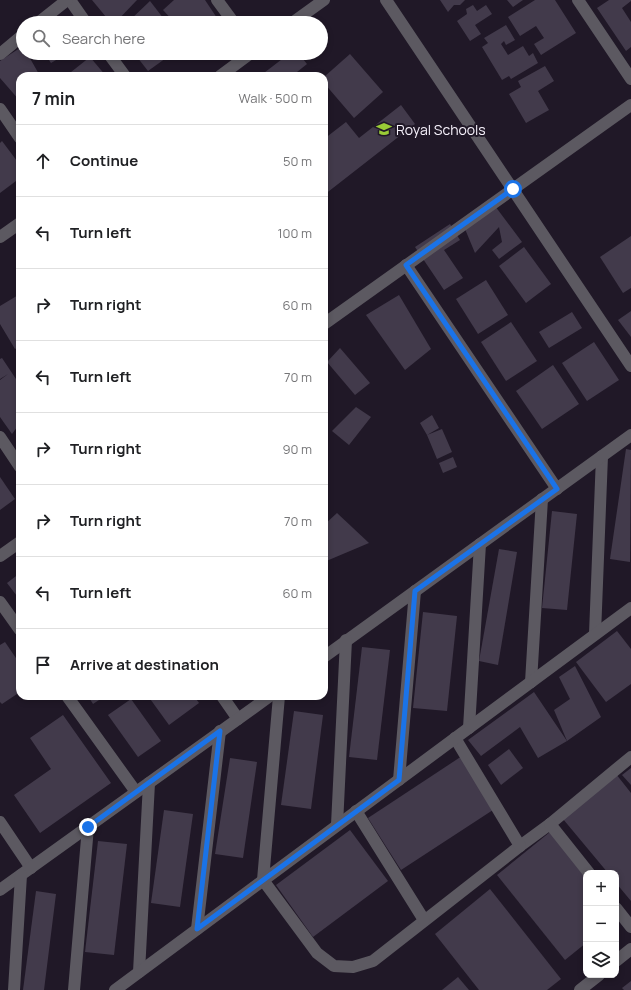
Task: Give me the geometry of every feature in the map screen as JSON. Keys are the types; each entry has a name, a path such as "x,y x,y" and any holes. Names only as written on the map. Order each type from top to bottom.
{"street":[{"path":"47,16 68,0 81,16"},
{"path":"217,0 229,16"},
{"path":"302,16 324,0"},
{"path":"386,0 631,366"},
{"path":"578,0 631,79"},
{"path":"0,54 16,41"},
{"path":"113,60 122,72"},
{"path":"226,72 242,60"},
{"path":"328,321 631,105"},
{"path":"0,109 16,132"},
{"path":"0,237 16,226"},
{"path":"406,265 557,489"},
{"path":"328,650 346,640 631,435"},
{"path":"0,437 16,461"},
{"path":"595,634 602,456"},
{"path":"531,682 542,499"},
{"path":"469,728 480,544"},
{"path":"0,556 16,545"},
{"path":"399,780 415,591"},
{"path":"0,602 16,624"},
{"path":"115,990 631,608"},
{"path":"337,825 346,640"},
{"path":"70,700 136,792"},
{"path":"225,700 238,719"},
{"path":"0,890 264,700"},
{"path":"279,700 263,880 317,953 334,966 353,967 373,961 424,920 550,824 631,757"},
{"path":"197,929 220,731"},
{"path":"455,738 520,846"},
{"path":"139,972 149,783"},
{"path":"356,812 424,920"},
{"path":"0,822 26,872 14,990"},
{"path":"550,824 586,870"},
{"path":"74,990 88,827"},
{"path":"619,912 631,927"},
{"path":"619,959 631,949"},
{"path":"580,990 595,978"}],"building":[{"path":"92,0 137,0 122,16 105,16"},
{"path":"174,0 205,0 216,16 169,16 163,10"},
{"path":"440,0 465,0 460,5 454,5 448,12"},
{"path":"507,0 523,0 513,7"},
{"path":"535,0 555,0 576,33 541,55 534,44 544,38 536,26 520,36 508,17"},
{"path":"609,0 631,0 622,8 631,22 631,47 626,51 597,8"},
{"path":"150,1 162,16 134,16"},
{"path":"473,5 477,11 486,5 492,14 475,25 481,34 470,41 457,21 467,14 466,9"},
{"path":"506,25 515,40 506,45 504,41 501,44 508,55 523,46 529,56 533,53 538,63 511,79 509,76 502,80 482,47 488,43 484,38"},
{"path":"16,51 16,60 31,60 38,72 16,72 16,96 0,78 0,61"},
{"path":"350,54 383,92 354,118 328,88 328,73"},
{"path":"49,60 56,60 51,63"},
{"path":"86,60 93,60 103,72 71,72"},
{"path":"139,60 163,60 148,71"},
{"path":"281,60 304,60 307,64 297,72 265,72"},
{"path":"545,66 554,81 538,91 549,110 526,123 509,94 521,87 518,81"},
{"path":"401,105 415,124 328,192 328,136 346,122 359,138"},
{"path":"2,141 16,160 16,181 0,193 0,143"},
{"path":"495,206 522,242 499,259 492,250 502,242 499,227 475,253 465,229"},
{"path":"450,224 460,240 444,250 463,278 444,290 415,247"},
{"path":"631,236 631,288 623,293 600,257"},
{"path":"524,247 551,284 526,303 499,266"},
{"path":"486,280 508,315 478,334 456,299"},
{"path":"399,295 431,349 405,370 366,315"},
{"path":"16,296 15,349 0,324 0,306"},
{"path":"631,311 631,337 618,320"},
{"path":"572,312 582,328 549,348 539,332"},
{"path":"511,322 537,361 506,381 481,342"},
{"path":"594,342 619,380 587,401 562,363"},
{"path":"340,348 370,383 355,395 328,363 328,361"},
{"path":"2,358 16,379 16,428 12,434 0,417 0,380 8,374 0,379 0,359"},
{"path":"553,365 579,404 542,429 516,391"},
{"path":"356,407 371,417 349,445 332,431"},
{"path":"432,415 439,428 427,435 420,423"},
{"path":"442,429 452,452 437,459 427,435"},
{"path":"626,449 631,450 630,562 610,559"},
{"path":"453,457 457,467 443,473 439,463"},
{"path":"0,477 15,499 0,510"},
{"path":"552,511 577,514 567,610 542,608"},
{"path":"337,513 369,543 328,560 328,521"},
{"path":"499,549 517,552 498,665 479,661"},
{"path":"16,576 16,595 7,583"},
{"path":"423,612 457,616 447,711 413,708"},
{"path":"617,631 631,649 631,684 606,702 576,662"},
{"path":"5,642 16,658 16,695 2,704 0,702 0,645"},
{"path":"362,647 390,650 377,760 349,757"},
{"path":"575,666 601,717 567,741 554,710 570,699 559,677"},
{"path":"534,692 567,741 538,758 520,727 481,756 468,740"},
{"path":"90,700 99,700 93,704"},
{"path":"132,700 161,741 138,757 108,715"},
{"path":"151,700 197,700 199,703 169,725"},
{"path":"294,711 323,715 311,809 281,805"},
{"path":"63,715 111,783 40,833 14,795 51,769 30,738"},
{"path":"509,749 523,768 501,785 488,765"},
{"path":"462,756 496,808 401,870 368,818"},
{"path":"230,758 257,762 243,858 215,854"},
{"path":"631,768 631,785 622,775"},
{"path":"616,774 631,793 631,901 619,887 619,870 606,870 563,819"},
{"path":"164,810 193,814 180,907 151,903"},
{"path":"350,830 388,881 313,937 276,885"},
{"path":"550,832 583,873 583,945 565,960 497,875"},
{"path":"98,841 127,844 114,955 85,952"},
{"path":"490,889 561,979 547,990 479,990 435,934"},
{"path":"36,891 56,894 44,990 23,990"},
{"path":"458,977 469,990 442,990"},
{"path":"631,981 631,990 624,990 622,988"}],"place":[{"name":"Royal Schools","path":"384,129"}],"route":[{"path":"88,827 220,731 197,929 399,780 415,591 557,489 406,265 513,189"}]}
